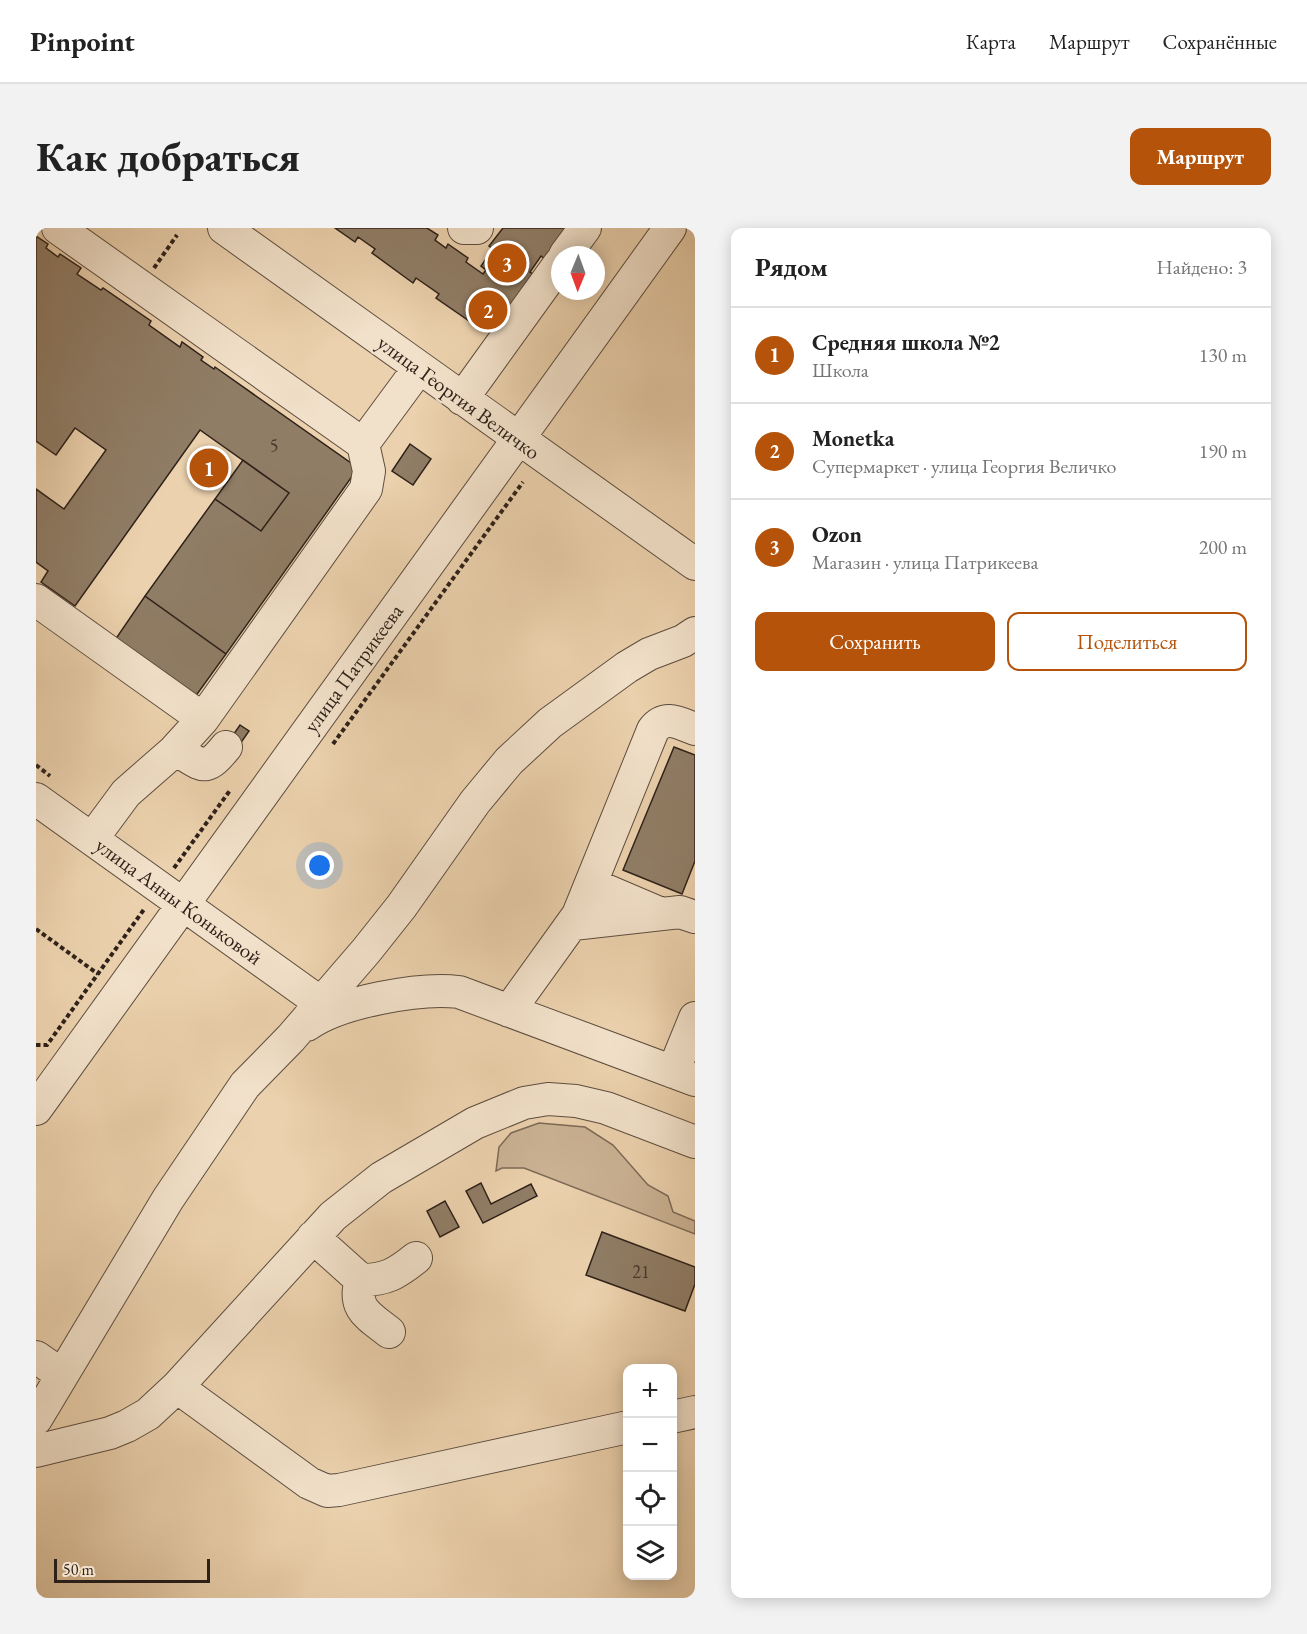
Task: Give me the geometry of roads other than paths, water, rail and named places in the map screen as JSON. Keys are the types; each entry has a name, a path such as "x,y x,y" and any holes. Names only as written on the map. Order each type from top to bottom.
{"street":[{"path":"58,228 363,444 369,471 366,489 203,719 176,750 126,793 92,839"},
{"name":"улица Георгия Величко","path":"224,228 695,564"},
{"path":"464,228 477,228"},
{"path":"572,246 585,228"},
{"name":"улица Патрикеева","path":"36,1109 670,228"},
{"path":"462,399 551,275"},
{"path":"363,444 419,368"},
{"path":"36,600 203,719"},
{"path":"36,1419 168,1199 225,1113 245,1085 291,1038 327,1007 475,802 528,742 550,723 627,667 695,633"},
{"path":"509,1011 573,924 653,730 657,724 672,720 695,729"},
{"path":"176,750 203,765 208,765 226,747"},
{"name":"улица Анны Коньковой","path":"36,799 327,1007"},
{"path":"591,884 663,914"},
{"path":"573,924 680,912 695,917"},
{"path":"327,1007 415,992 440,990 459,992 684,1076 695,1018"},
{"path":"36,1451 127,1426 147,1414 177,1387 333,1216 381,1178 475,1123 524,1103 548,1099 576,1101 606,1107 695,1142"},
{"path":"313,1237 361,1280 388,1278 416,1258"},
{"path":"361,1280 357,1292 358,1302 363,1312 389,1332"},
{"path":"36,1357 62,1375"},
{"path":"177,1387 309,1483 327,1491 623,1428"},
{"path":"677,1416 695,1412"}],"place":[{"name":"Ozon","path":"507,263"},
{"name":"Monetka","path":"488,310"},
{"name":"Средняя школа №2","path":"209,468"}]}
